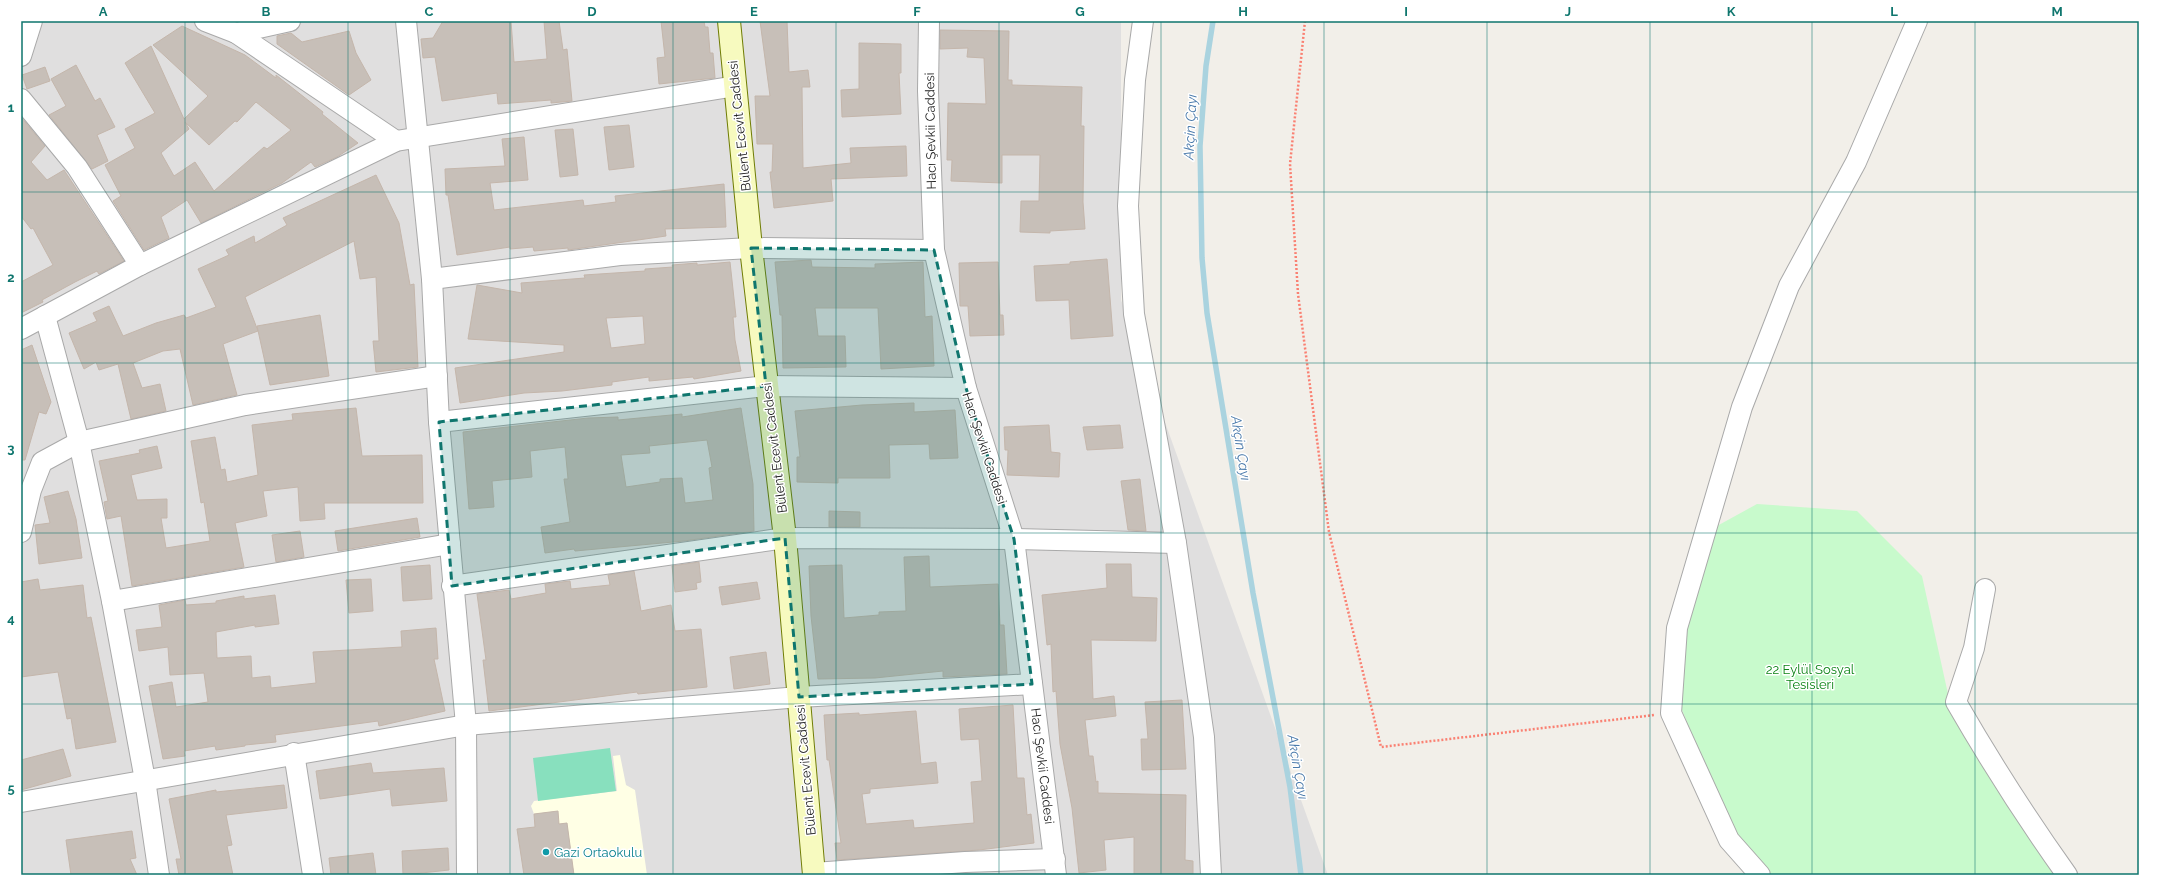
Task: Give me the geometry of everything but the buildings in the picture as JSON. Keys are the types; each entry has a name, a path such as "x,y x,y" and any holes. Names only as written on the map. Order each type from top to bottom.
{"main road":[{"name":"Bülent Ecevit Caddesi","path":"729,21 751,248 785,538 814,874"}],"street":[{"path":"21,56 32,21"},
{"path":"205,21 236,33 396,141"},
{"path":"236,33 290,21"},
{"path":"406,21 432,278 439,422 450,544 452,586 466,725 467,875"},
{"name":"Hacı Şevkii Caddesi","path":"929,21 928,91 934,250 966,388 1014,539 1056,867"},
{"path":"1143,21 1135,80 1128,206 1134,314 1176,543 1204,737 1210,875"},
{"path":"1760,875 1729,840 1671,713 1677,628 1742,408 1789,286 1856,162 1917,21"},
{"path":"21,329 140,265 396,141 736,86"},
{"path":"21,99 77,167 140,265"},
{"path":"432,278 620,255 751,248 934,250"},
{"path":"45,316 79,442 112,601 145,780 159,875"},
{"path":"21,532 31,490 42,462 79,442 245,405 436,376"},
{"path":"439,422 766,386 966,388"},
{"path":"452,586 785,538 1014,539 1176,543"},
{"path":"112,601 450,544"},
{"path":"1984,589 1974,648 1956,702 2023,811 2067,875"},
{"path":"21,802 466,725 799,697 1032,684"},
{"path":"294,754 313,875"},
{"path":"814,874 965,868 1056,867"}],"path":[{"path":"1305,21 1290,164 1298,294 1329,532 1381,747 1671,713"}],"highlighted area":[{"path":"751,248 934,250 966,388 1014,539 1032,684 799,697 785,538 452,586 439,422 766,386"}],"shaded area":[{"path":"21,21 1121,21 1121,300 1328,875 21,875"},
{"path":"620,755 626,785 635,790 647,875 574,875 567,823 559,824 557,811 534,814 531,806 534,801 617,791 613,756"}],"green space":[{"name":"22 Eylül Sosyal Tesisleri","path":"1757,504 1857,511 1922,576 1950,703 2061,875 1759,875 1741,854 1673,688 1706,532"},
{"path":"610,748 616,791 538,801 533,758"}],"waterway":[{"name":"Akçin Çayı","path":"1213,21 1206,66 1200,146 1202,258 1207,313 1253,593 1290,787 1301,875"}],"place":[{"name":"Gazi Ortaokulu","path":"546,852"}]}
